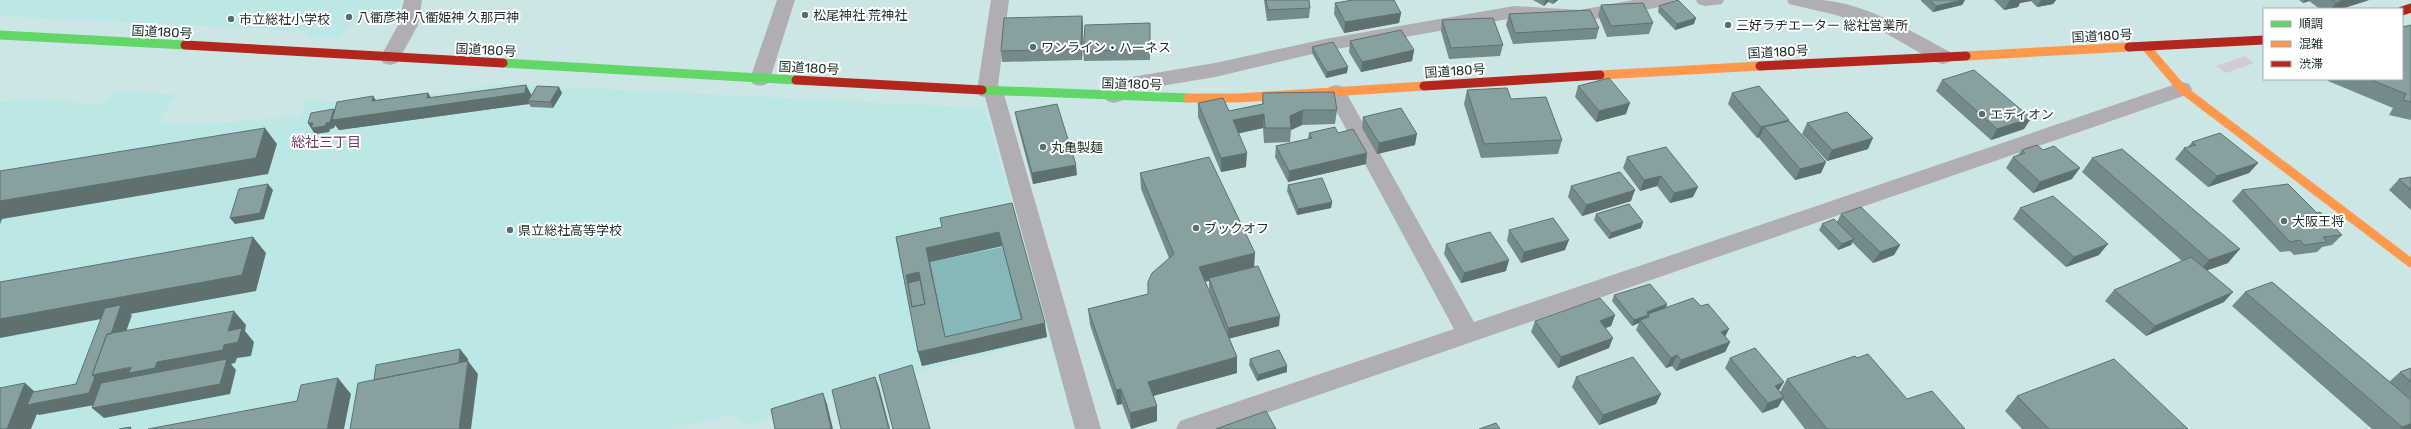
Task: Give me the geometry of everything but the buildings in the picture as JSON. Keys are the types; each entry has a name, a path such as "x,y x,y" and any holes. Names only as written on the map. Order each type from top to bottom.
{"main road":[{"name":"国道180号","path":"0,35 990,91 1114,96 1238,98 1669,71 2263,40"},
{"path":"2146,47 2182,89 2411,263"}],"street":[{"path":"390,58 408,25 413,0"},
{"path":"760,79 786,0"},
{"path":"1000,0 990,91 1088,429"},
{"path":"1114,96 1131,84 1215,70 1325,45 1514,12 1580,16 1665,0"},
{"path":"1705,0 1715,0"},
{"path":"1796,0 1841,10 1887,26 1943,57"},
{"path":"1858,0 1887,26"},
{"path":"1189,429 2182,89"},
{"path":"1336,92 1468,333"}],"shaded area":[{"name":"市立総社小学校","path":"0,0 402,0 389,21 351,21 340,38 305,36 308,31 0,16"},
{"path":"2245,56 2254,63 2226,73 2216,66"},
{"name":"県立総社高等学校","path":"504,84 985,108 1049,338 875,384 747,425 732,415 671,429 0,429 0,102 38,99 102,105 114,91 177,95 156,123 218,123 300,116 307,100 360,104"},
{"path":"1002,247 1025,333 948,351 930,262"}],"traffic: fast":[{"path":"0,35 185,45"},
{"path":"503,63 796,80"},
{"path":"982,90 1188,98"}],"traffic: slow":[{"path":"1966,56 2129,47"},
{"path":"2146,47 2182,89 2411,263"},
{"path":"1600,75 1760,66"},
{"path":"1188,98 1238,98 1424,86"}],"traffic: jam":[{"path":"2403,11 2411,8"},
{"path":"2129,47 2263,40"},
{"path":"185,45 503,63"},
{"path":"1760,66 1966,56"},
{"path":"1424,86 1600,75"},
{"path":"796,80 982,90"}],"place":[{"name":"松尾神社 荒神社","path":"805,15"},
{"name":"八衢彦神 八衢姫神 久那戸神","path":"349,17"},
{"name":"市立総社小学校","path":"231,19"},
{"name":"三好ラヂエーター 総社営業所","path":"1728,25"},
{"name":"ワンライン・ハーネス","path":"1033,47"},
{"name":"エディオン","path":"1982,114"},
{"name":"丸亀製麺","path":"1043,147"},
{"name":"大阪王将","path":"2284,221"},
{"name":"ブックオフ","path":"1196,228"},
{"name":"県立総社高等学校","path":"510,230"}],"district":[{"name":"総社三丁目","path":"326,142"}]}
